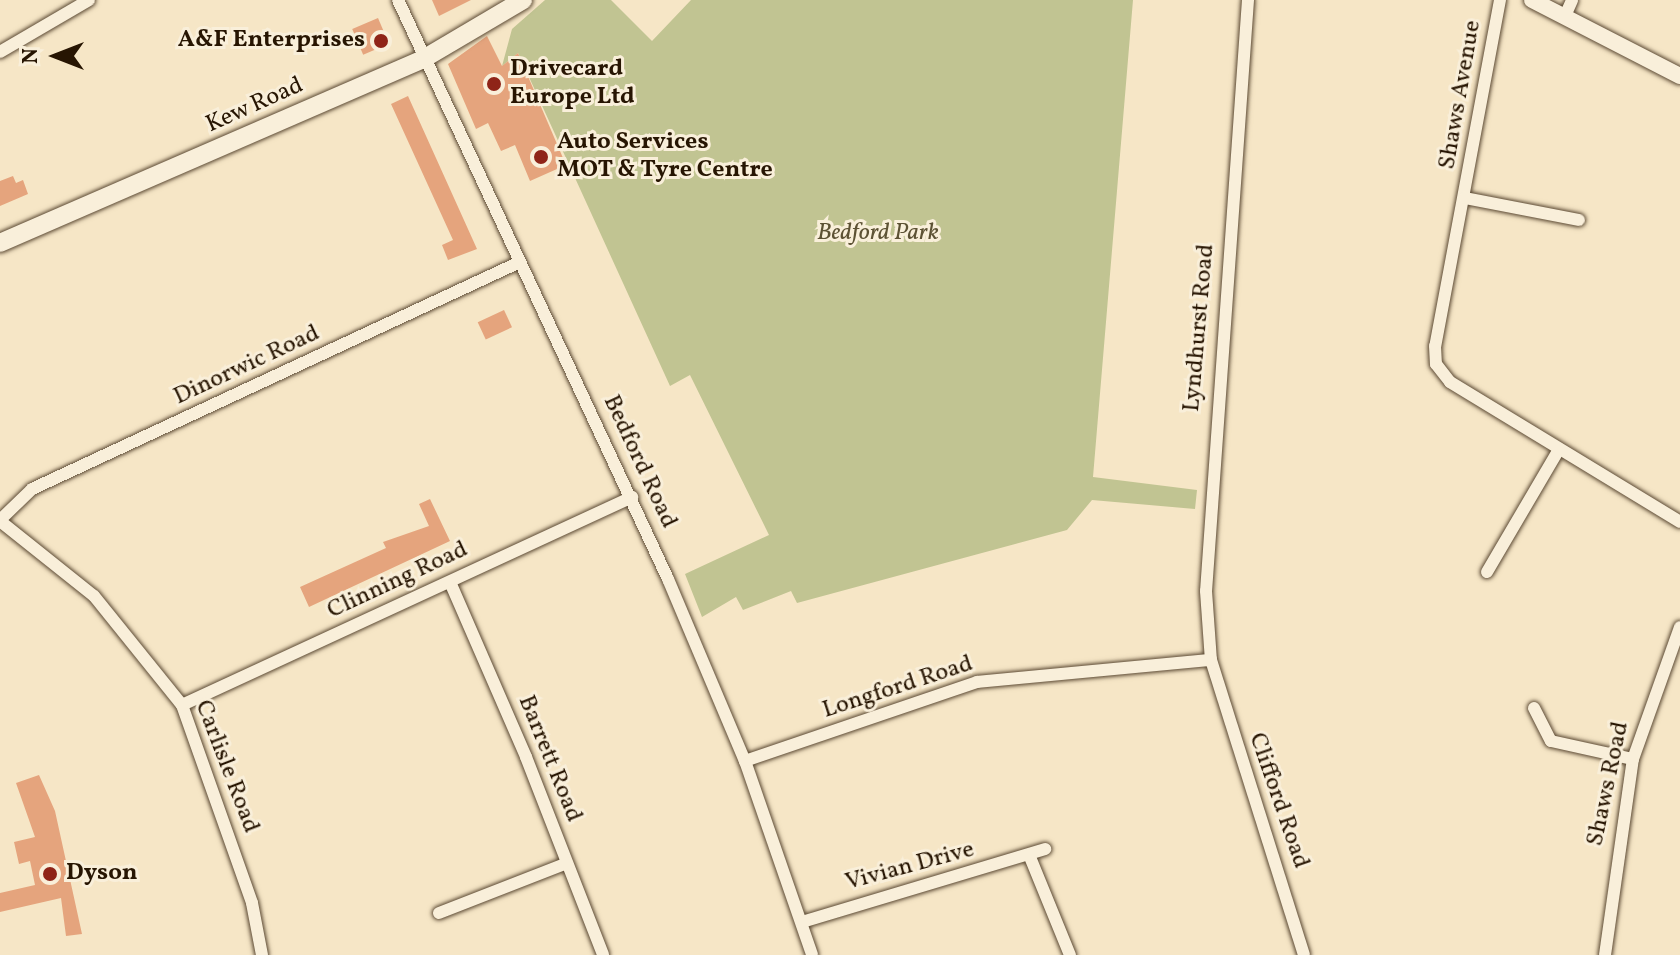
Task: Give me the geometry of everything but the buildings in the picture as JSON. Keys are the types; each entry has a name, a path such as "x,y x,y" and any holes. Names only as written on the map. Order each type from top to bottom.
{"main road":[{"name":"Kew Road","path":"0,243 425,58 523,0"}],"street":[{"path":"0,52 89,0"},
{"name":"Bedford Road","path":"398,0 632,497 745,761 812,955"},
{"name":"Lyndhurst Road","path":"1211,660 1206,591 1209,495 1248,0"},
{"name":"Shaws Avenue","path":"1500,0 1435,346 1436,364 1450,382 1558,451 1680,522"},
{"path":"1532,0 1680,76"},
{"path":"1565,16 1572,0"},
{"name":"Shaws Avenue","path":"1465,198 1579,220"},
{"name":"Dinorwic Road","path":"0,521 32,489 520,262"},
{"path":"1487,572 1558,451"},
{"name":"Clinning Road","path":"182,705 632,497"},
{"name":"Carlisle Road","path":"0,521 94,596 182,705 252,903 262,955"},
{"name":"Barrett Road","path":"450,582 603,955"},
{"name":"Shaws Road","path":"1605,955 1633,759 1680,627"},
{"name":"Longford Road","path":"745,761 977,682 1211,660"},
{"name":"Clifford Road","path":"1211,660 1304,955"},
{"path":"1534,708 1551,741 1633,759"},
{"name":"Vivian Drive","path":"802,922 868,898 913,891 1030,857 1045,849"},
{"path":"1030,857 1070,955"},
{"path":"439,913 567,863"}],"green space":[{"name":"Bedford Park","path":"545,0 611,0 652,41 691,0 1133,0 1093,477 1197,490 1195,509 1092,500 1067,530 797,603 791,591 743,610 736,597 702,617 685,574 769,535 690,375 670,386 518,53 502,66 512,29"}],"place":[{"name":"A&F Enterprises","path":"381,41"},
{"name":"Drivecard Europe Ltd","path":"494,84"},
{"name":"Auto Services MOT & Tyre Centre","path":"541,157"},
{"name":"Dyson","path":"50,874"}]}
